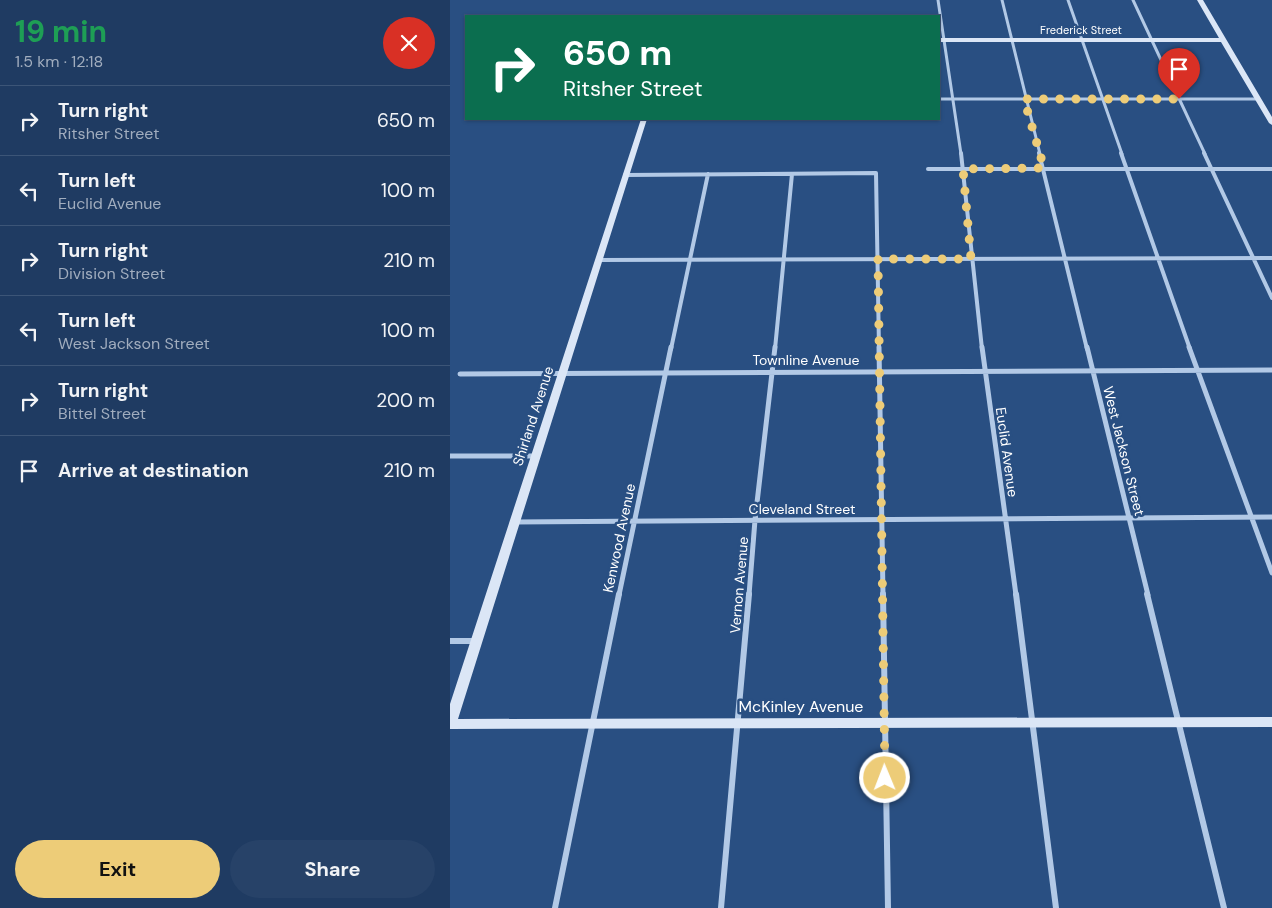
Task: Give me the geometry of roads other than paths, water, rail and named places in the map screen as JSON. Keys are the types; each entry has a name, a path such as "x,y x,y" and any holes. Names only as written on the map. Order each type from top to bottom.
{"street":[{"name":"Euclid Avenue","path":"938,0 939,15"},
{"name":"West Jackson Street","path":"1002,0 1024,99 1044,168 1224,908"},
{"path":"1068,0 1197,370 1272,573"},
{"path":"1133,0 1272,298"},
{"path":"1200,0 1272,123"},
{"name":"Euclid Avenue","path":"940,27 963,169 984,371 1056,908"},
{"name":"Frederick Street","path":"941,40 1224,40"},
{"path":"940,99 1258,99"},
{"name":"Shirland Avenue","path":"450,724 513,522 644,120"},
{"path":"928,169 1272,169"},
{"path":"626,175 876,173 888,908"},
{"name":"Kenwood Avenue","path":"555,908 634,521 708,174"},
{"name":"Vernon Avenue","path":"721,908 739,722 755,520 773,371 792,174"},
{"path":"598,260 1272,258"},
{"name":"Townline Avenue","path":"460,374 1272,370"},
{"path":"450,456 535,456"},
{"name":"Cleveland Street","path":"513,522 1272,517"},
{"path":"450,641 476,641"},
{"name":"McKinley Avenue","path":"450,724 1272,722"}]}
